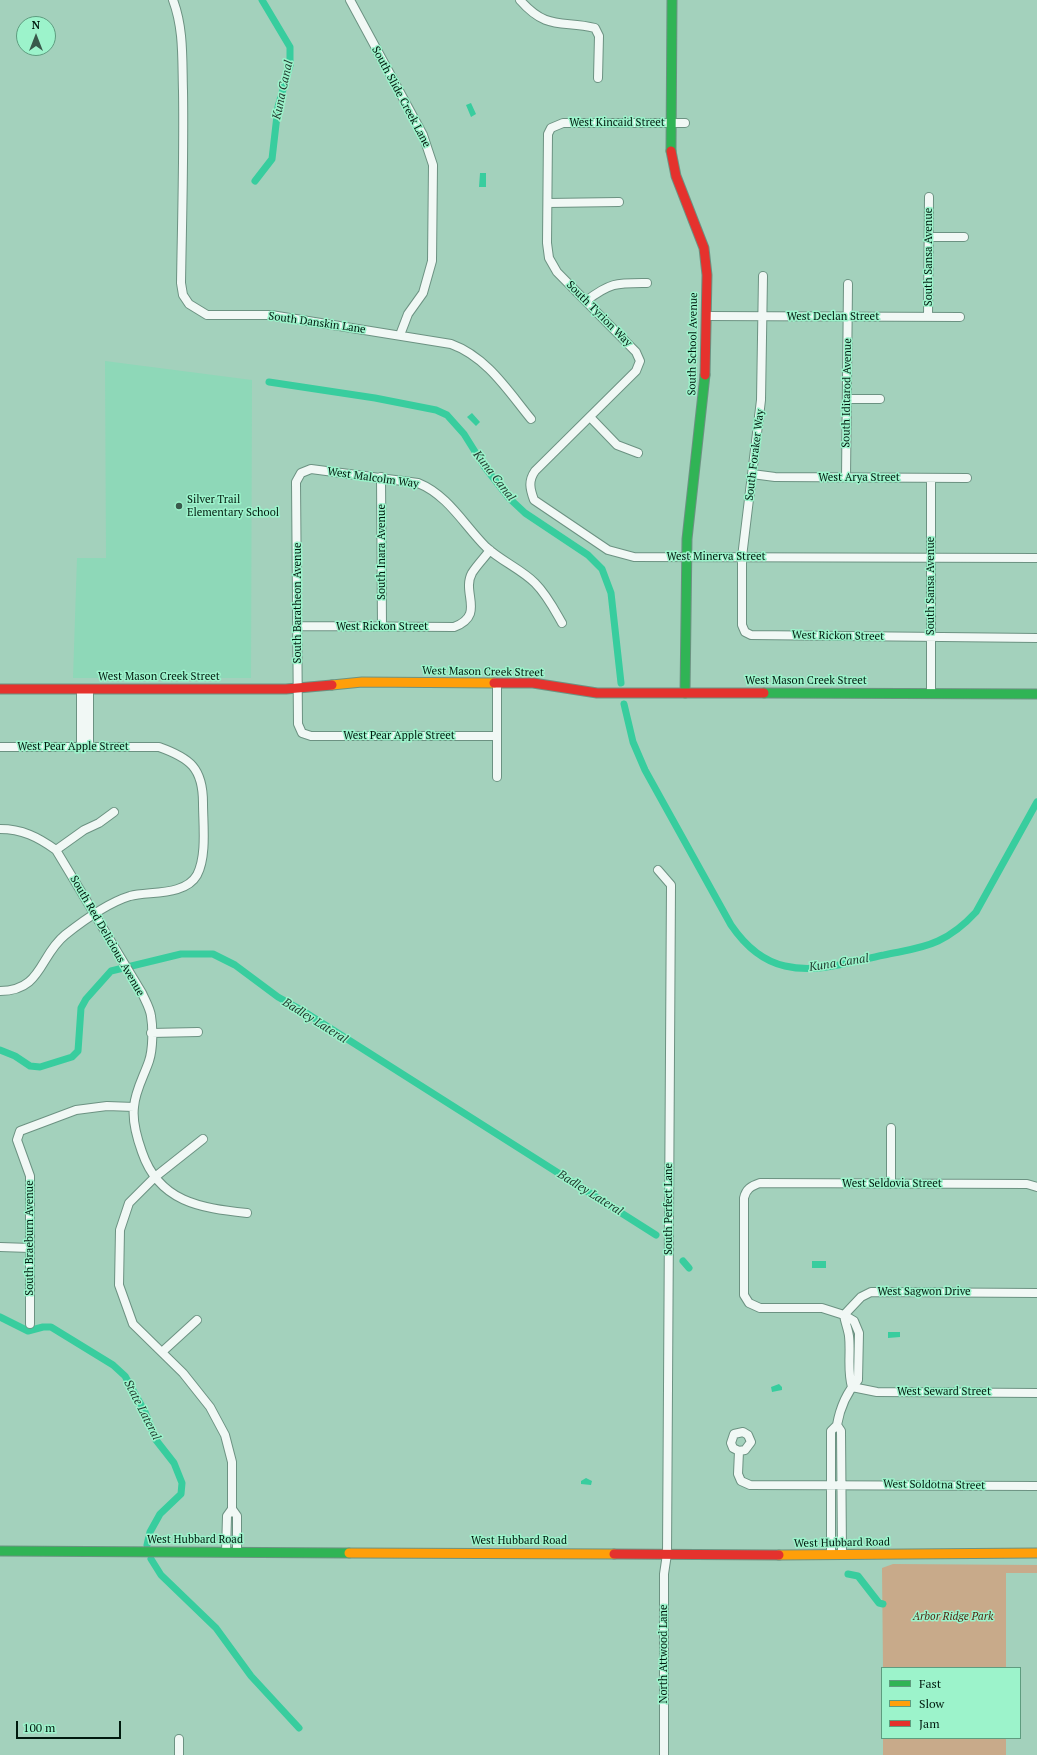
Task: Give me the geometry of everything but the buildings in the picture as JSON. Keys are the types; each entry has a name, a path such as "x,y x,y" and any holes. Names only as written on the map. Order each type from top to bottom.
{"street":[{"name":"South Danskin Lane","path":"173,0 179,19 182,43 184,115 181,283 183,295 189,304 207,314 271,315 444,342 473,354 486,364 531,419"},
{"name":"South Slide Creek Lane","path":"350,0 423,135 433,165 432,261 423,293 408,314 400,335"},
{"path":"520,0 528,9 541,18 555,24 583,25 595,28 599,36 598,78"},
{"name":"South School Avenue","path":"672,0 671,153 673,165 704,248 707,275 705,382 691,499 686,557 686,693"},
{"name":"West Kincaid Street","path":"551,128 563,123 685,123"},
{"name":"South Tyrion Way","path":"530,484 531,477 535,471 636,371 640,361 636,352 557,272 549,258 547,243 548,138 551,128"},
{"name":"South Sansa Avenue","path":"928,317 929,197"},
{"path":"548,203 618,202"},
{"path":"929,237 964,237"},
{"name":"South Foraker Way","path":"745,632 742,625 742,557 762,400 763,276"},
{"path":"586,301 609,285 617,283 648,283"},
{"name":"South Iditarod Avenue","path":"846,478 848,284"},
{"name":"West Declan Street","path":"706,316 960,317"},
{"path":"847,399 880,399"},
{"path":"590,416 617,445 638,454"},
{"name":"West Malcolm Way","path":"301,473 311,469 381,477 418,483 430,487 440,495 490,550 503,561 534,582 548,597 562,624"},
{"name":"South Baratheon Avenue","path":"301,473 296,482 298,724 302,733"},
{"name":"West Arya Street","path":"752,474 775,477 967,478"},
{"name":"South Inara Avenue","path":"381,477 382,626"},
{"name":"South Sansa Avenue","path":"931,478 931,694"},
{"name":"West Minerva Street","path":"530,484 534,500 608,550 634,557 1037,558"},
{"name":"West Rickon Street","path":"298,626 454,627 465,623 470,614 472,573 490,550"},
{"name":"West Rickon Street","path":"745,632 751,636 1037,638"},
{"name":"West Mason Creek Street","path":"0,689 85,690 298,688 362,682 533,683 597,693 1037,694"},
{"path":"497,683 497,777"},
{"path":"85,690 85,747"},
{"name":"West Pear Apple Street","path":"302,733 311,736 497,736"},
{"name":"West Pear Apple Street","path":"0,747 159,747 177,754 191,762 199,777 203,790 202,861 197,876 189,883 176,889 147,892 129,897 94,914"},
{"path":"56,850 84,830 100,823 114,812"},
{"name":"South Red Delicious Avenue","path":"0,828 21,830 39,838 56,850 142,993 151,1015 150,1059 139,1087 134,1107 137,1140 145,1160 155,1177 170,1193 190,1203 212,1210 247,1213"},
{"name":"South Perfect Lane","path":"658,870 671,885 667,1554"},
{"path":"0,991 16,990 25,986 37,973 64,936 94,914"},
{"path":"151,1033 198,1032"},
{"name":"South Braeburn Avenue","path":"30,1324 30,1176 17,1140 20,1131 76,1110 107,1106 134,1107"},
{"path":"891,1184 892,1128"},
{"path":"203,1139 155,1177 129,1202 120,1230 119,1285 134,1324 183,1373 210,1407 225,1435 232,1462 232,1510 227,1516 226,1552"},
{"name":"West Seldovia Street","path":"844,1315 822,1308 760,1308 749,1304 744,1295 744,1198 748,1189 760,1183 1027,1184 1037,1186"},
{"path":"0,1247 30,1248"},
{"name":"West Sagwon Drive","path":"844,1315 861,1297 871,1292 1037,1293"},
{"path":"831,1555 831,1431 836,1425 842,1405 852,1387 858,1380 859,1333 854,1321 844,1315"},
{"path":"162,1352 197,1320"},
{"name":"West Seward Street","path":"852,1387 877,1392 1037,1392"},
{"path":"836,1425 841,1431 842,1554"},
{"name":"West Soldotna Street","path":"739,1451 738,1474 741,1481 750,1485 842,1484 1037,1486"},
{"path":"232,1510 237,1516 237,1552"},
{"name":"West Hubbard Road","path":"0,1551 831,1555 1037,1553"},
{"name":"North Attwood Lane","path":"664,1755 664,1574 667,1554"},
{"path":"179,1739 179,1755"}],"shaded area":[{"path":"471,103 476,114 471,117 466,105"},
{"path":"480,173 486,173 486,187 479,187"},
{"name":"Silver Trail Elementary School","path":"105,361 252,380 251,678 73,678 77,558 106,558"},
{"path":"472,413 480,422 476,426 467,417"},
{"path":"812,1261 826,1261 826,1268 812,1268"},
{"path":"888,1332 900,1332 900,1337 888,1338"},
{"path":"779,1384 782,1387 782,1390 772,1392 771,1387"},
{"path":"586,1478 592,1481 591,1485 581,1484 581,1481"}],"green space":[{"name":"Arbor Ridge Park","path":"893,1564 1037,1565 1037,1573 1006,1573 1006,1667 883,1667 882,1568"},
{"path":"883,1739 1006,1739 1006,1755 883,1755"}],"waterway":[{"name":"Kuna Canal","path":"255,181 272,159 278,107 290,65 290,47 262,0"},
{"name":"Kuna Canal","path":"269,382 375,398 436,410 447,415 464,434 484,466 509,498 525,513 588,555 602,569 611,593 621,683"},
{"name":"Kuna Canal","path":"624,704 633,742 645,770 731,925 754,951 777,964 785,966 797,968 823,968 835,966 918,948 932,944 954,932 976,912 1037,802"},
{"name":"Badley Lateral","path":"0,1050 15,1056 30,1066 40,1067 72,1057 78,1051 81,1008 86,999 111,971 181,954 213,954 235,965 278,997 303,1011 656,1235"},
{"name":"Badley Lateral","path":"683,1261 689,1268"},
{"name":"State Lateral","path":"0,1317 28,1331 43,1327 51,1327 113,1365 125,1376 145,1412 156,1440 174,1463 182,1483 181,1494 160,1514 150,1532 147,1545"},
{"name":"State Lateral","path":"151,1559 161,1575 216,1628 251,1676 299,1728"},
{"name":"Badley Lateral","path":"848,1574 858,1576 879,1603 883,1604"}],"traffic: fast":[{"path":"671,151 672,0"},
{"path":"685,693 687,539 705,375"},
{"path":"764,693 1037,694"},
{"path":"0,1551 349,1553"}],"traffic: slow":[{"path":"332,685 362,682 494,683"},
{"path":"349,1553 614,1554"},
{"path":"779,1555 1037,1553"}],"traffic: jam":[{"path":"671,151 676,176 704,248 707,275 705,375"},
{"path":"494,683 533,683 597,693 764,693"},
{"path":"0,689 286,689 332,685"},
{"path":"614,1554 779,1555"}],"place":[{"name":"Silver Trail Elementary School","path":"179,506"}]}
